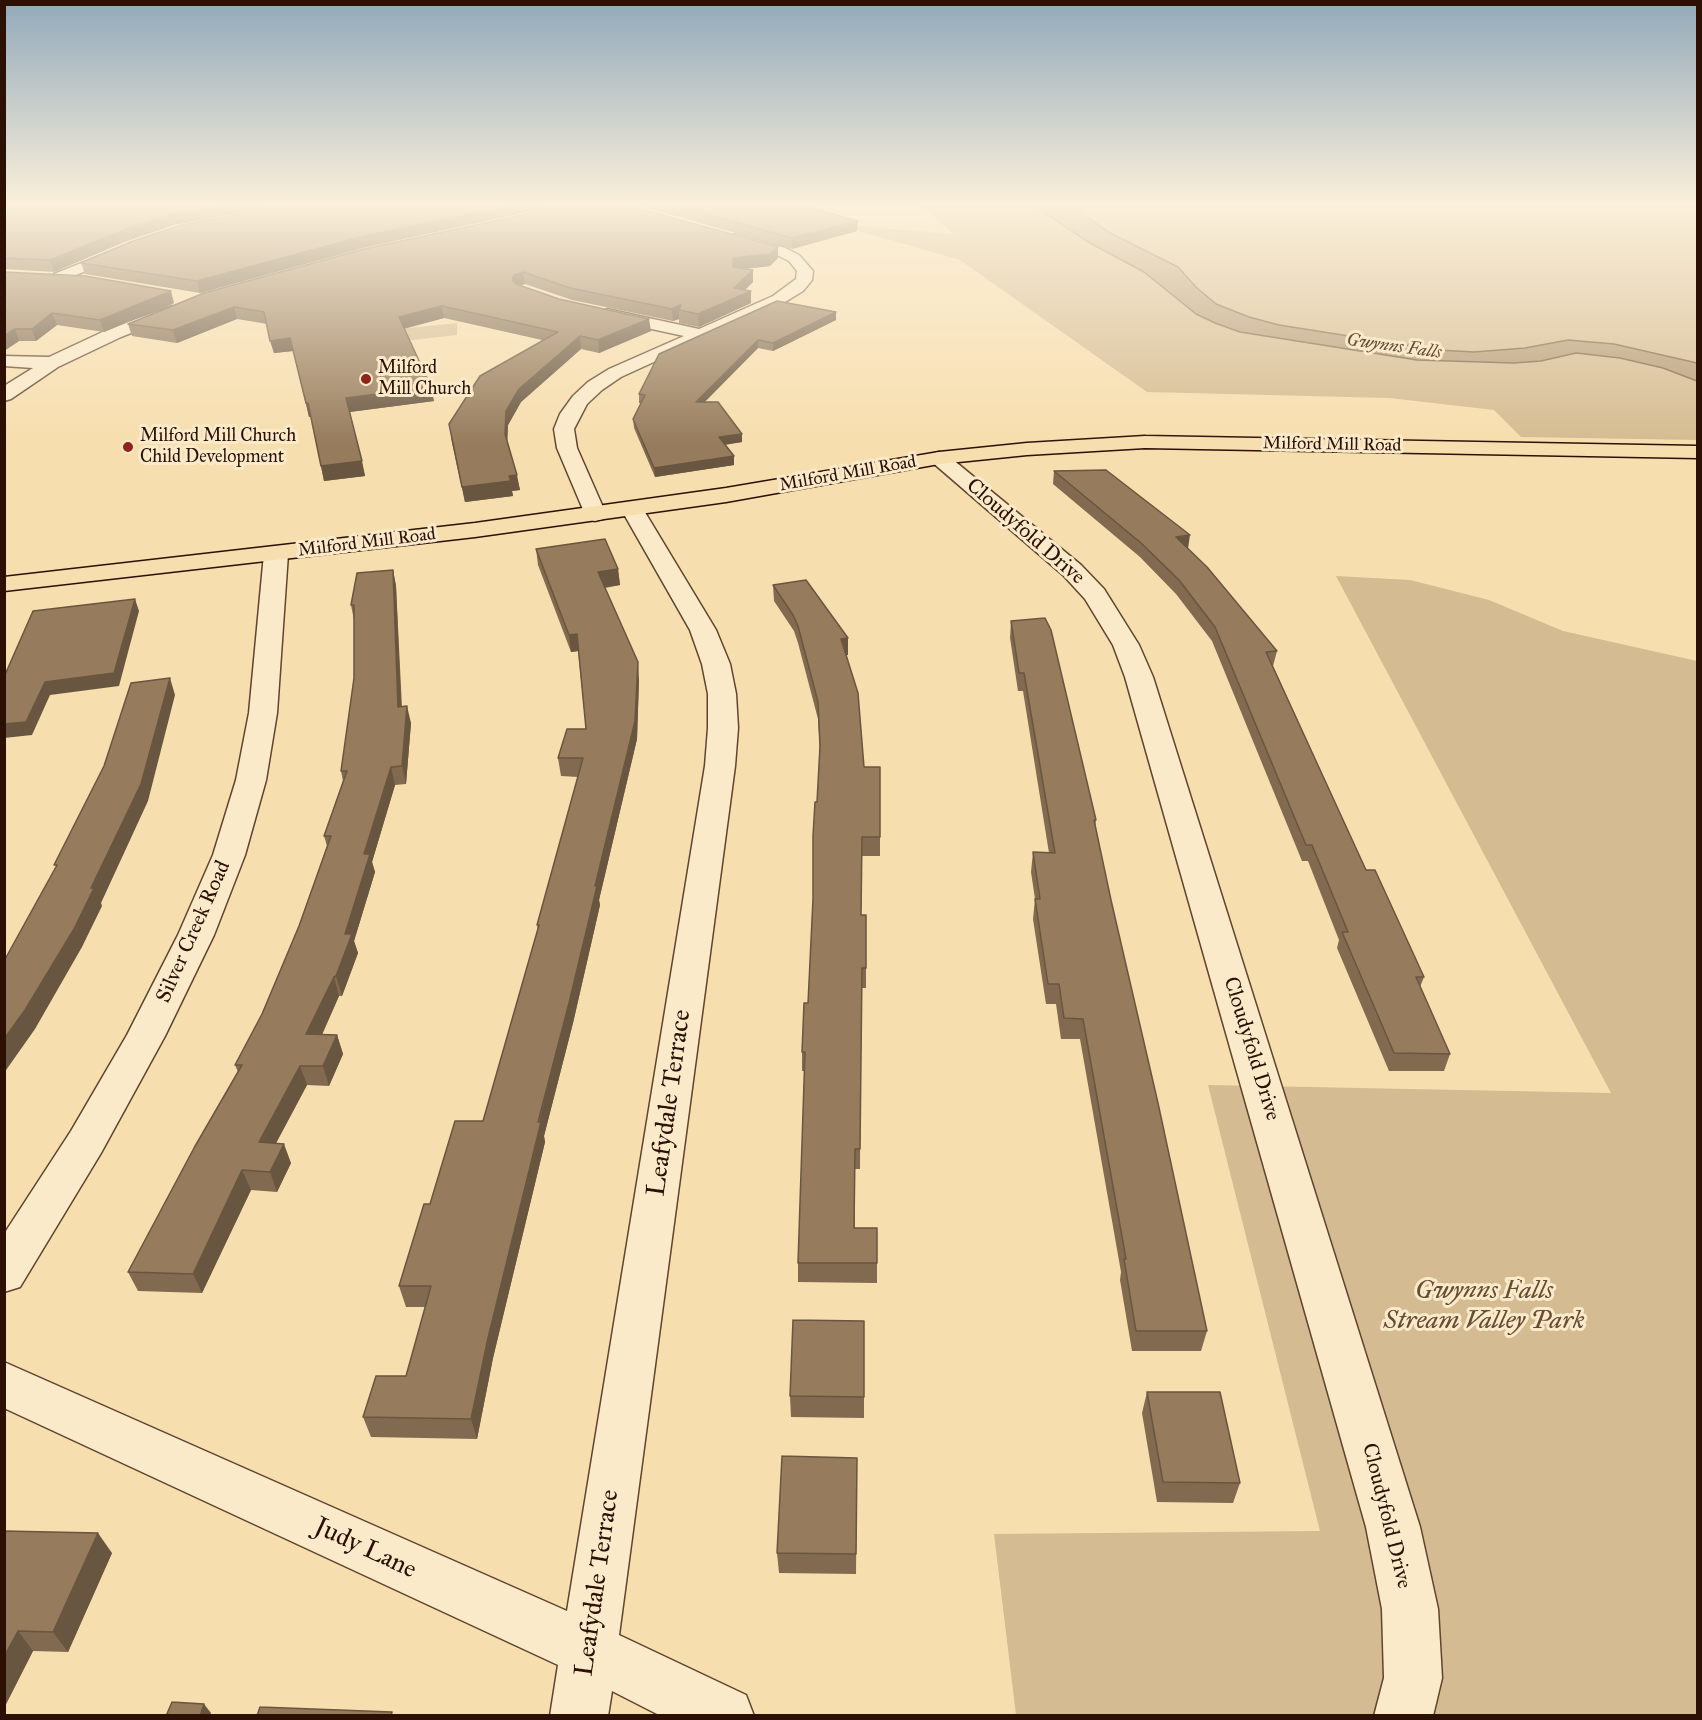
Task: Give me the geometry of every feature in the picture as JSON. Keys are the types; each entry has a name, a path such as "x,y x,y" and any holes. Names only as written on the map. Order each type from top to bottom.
{"main road":[{"name":"Milford Mill Road","path":"4,584 276,554 614,512 939,458 1027,449 1144,442 1698,452"}],"street":[{"name":"Leafydale Terrace","path":"579,1716 720,766 723,728 722,694 716,664 703,630 567,448 564,429 570,414 595,386 615,373 779,299 799,285"},
{"path":"4,395 52,363 115,333 190,304"},
{"path":"589,310 700,334"},
{"path":"4,361 52,363"},
{"name":"Cloudyfold Drive","path":"939,458 1072,570 1095,594 1126,645 1139,677 1393,1527 1410,1609 1413,1678 1403,1716"},
{"name":"Silver Creek Road","path":"4,1272 86,1142 146,1036 196,935 229,855 251,780 263,714 276,554"},
{"name":"Judy Lane","path":"4,1384 588,1650 725,1716"}],"green space":[{"path":"996,285 1697,285 1697,440 1521,437 1494,410 1389,398 1147,392"},
{"path":"457,323 457,335 376,344 362,333"},
{"name":"Gwynns Falls Stream Valley Park","path":"1336,576 1410,580 1489,600 1563,631 1697,661 1697,1715 1016,1715 994,1534 1320,1531 1208,1085 1611,1093"}],"water":[{"name":"Gwynns Falls","path":"1160,285 1194,285 1216,304 1249,317 1279,325 1438,350 1474,352 1525,348 1568,340 1614,344 1697,363 1697,381 1663,368 1620,358 1576,353 1541,361 1514,363 1417,360 1240,332 1196,314"}],"building":[{"path":"4,285 139,285 171,291 100,320 52,313 32,329 15,329 4,336"},
{"path":"232,285 520,285 559,299 649,319 598,340 580,336 519,389 506,411 505,434 517,475 509,476 511,481 462,487 449,424 480,376 558,332 442,306 399,317 431,387 346,398 362,461 321,466 308,403 306,403 290,338 270,341 264,312 234,307 173,330 128,324 204,293"},
{"path":"562,285 737,285 734,288 751,291 698,314 679,310 681,305 672,309"},
{"path":"777,301 836,312 773,343 758,340 696,402 718,402 742,434 719,437 734,456 654,468 633,419 645,395 639,394 659,354"},
{"path":"1106,470 1190,535 1176,537 1207,567 1277,651 1266,652 1366,870 1375,870 1424,977 1416,977 1450,1054 1394,1053 1342,932 1348,932 1312,845 1306,845 1215,627 1179,580 1141,543 1054,471"},
{"path":"605,539 618,569 598,572 638,662 635,721 569,1003 538,1122 541,1122 488,1338 471,1419 363,1417 376,1376 406,1376 431,1286 399,1286 424,1204 430,1204 455,1121 483,1121 539,925 537,925 583,758 558,758 567,729 586,729 577,634 569,635 536,549"},
{"path":"393,570 398,707 407,706 402,766 391,767 364,854 370,854 345,934 352,934 336,976 306,1034 337,1035 323,1066 300,1066 259,1142 284,1144 270,1172 242,1170 193,1274 128,1272 194,1148 242,1065 235,1065 262,1014 299,926 331,836 324,836 347,771 341,771 354,678 354,605 351,605 357,573"},
{"path":"806,580 848,638 841,639 858,693 864,767 880,767 880,837 862,837 861,915 866,915 866,968 862,968 860,1149 855,1149 854,1228 877,1228 877,1263 798,1263 805,1052 802,1052 804,1003 808,1003 813,899 813,836 820,746 818,702 798,626 773,585"},
{"path":"135,599 114,673 45,682 26,722 4,724 4,677 33,611"},
{"path":"1045,618 1051,630 1096,820 1094,820 1111,900 1207,1331 1136,1331 1124,1259 1126,1259 1083,1019 1064,1018 1059,984 1048,984 1035,899 1040,899 1033,852 1055,853 1024,673 1019,673 1011,621"},
{"path":"170,678 141,784 91,888 94,888 74,929 25,1010 4,1039 4,961 57,865 54,865 104,766 131,683"},
{"path":"793,1320 864,1321 864,1397 790,1396"},
{"path":"1147,1392 1220,1392 1240,1483 1163,1482"},
{"path":"782,1456 857,1458 856,1554 777,1553"},
{"path":"4,1531 98,1533 53,1632 18,1631 4,1657"},
{"path":"172,1702 204,1704 200,1716 166,1716"},
{"path":"260,1707 392,1712 391,1716 257,1716"}],"place":[{"name":"Milford Mill Church","path":"366,379"},
{"name":"Milford Mill Church Child Development","path":"128,447"}]}
